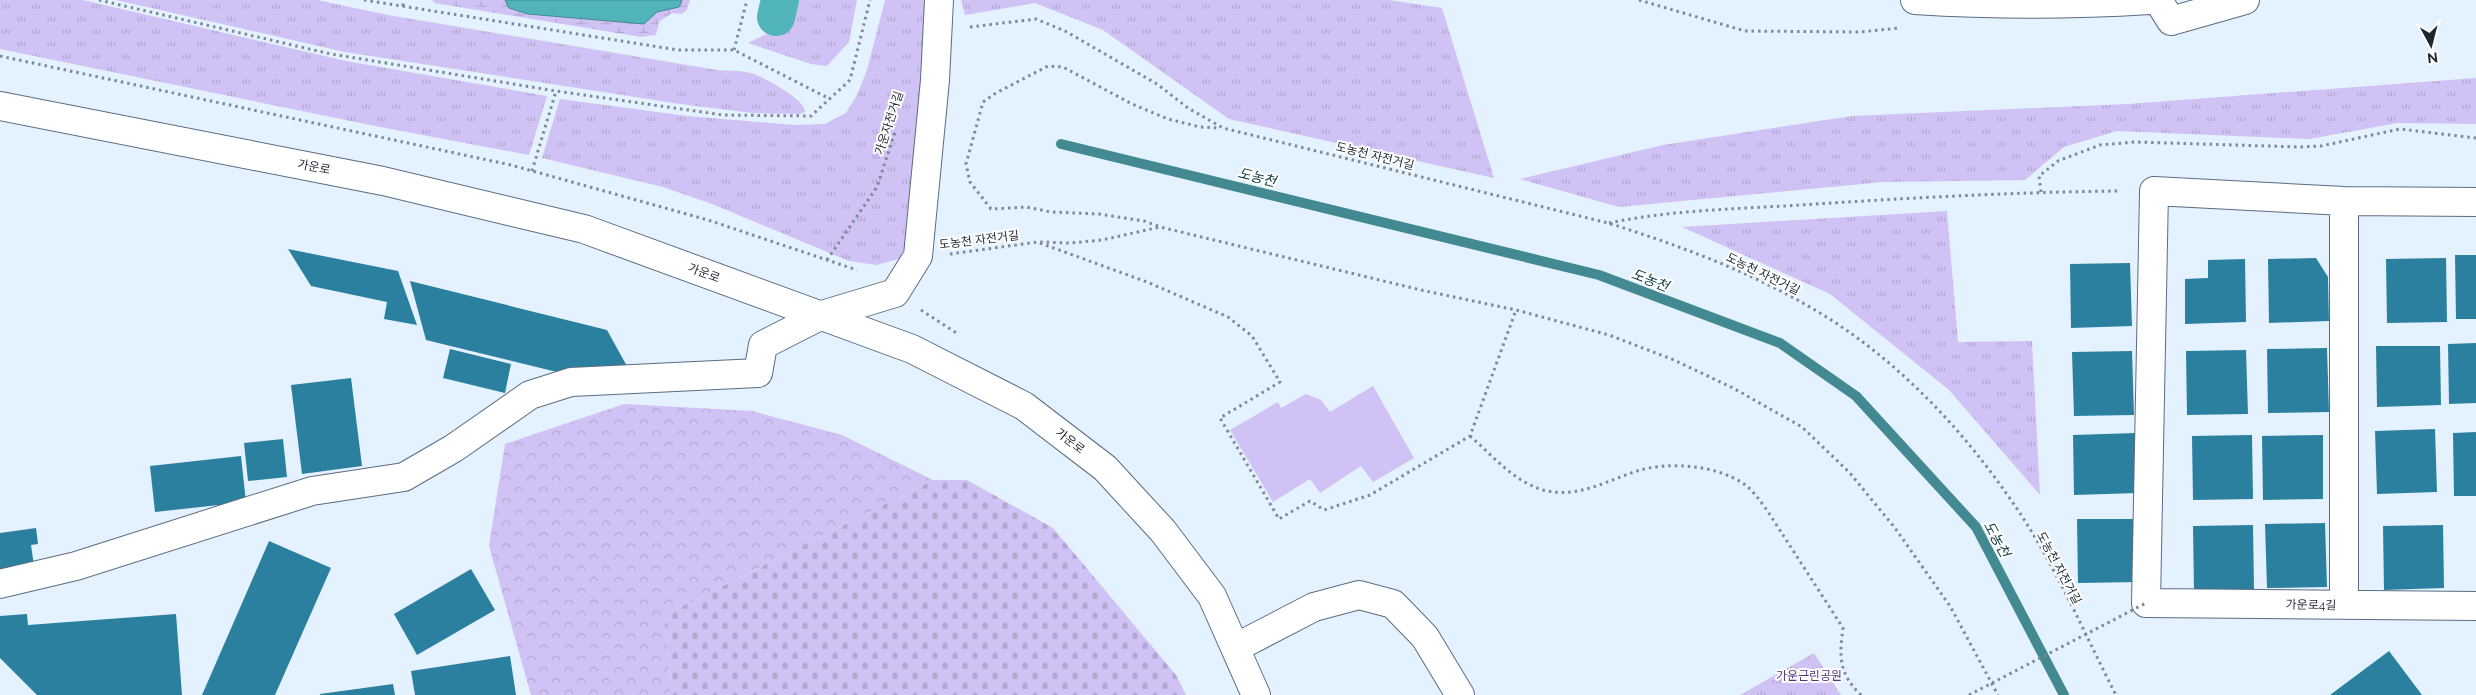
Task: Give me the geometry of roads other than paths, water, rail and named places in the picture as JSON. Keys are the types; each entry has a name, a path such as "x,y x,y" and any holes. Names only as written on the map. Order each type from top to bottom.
{"street":[{"path":"0,584 76,566 312,491 404,477 454,448 530,395 571,382 758,373 763,345 822,315 895,293 918,256 934,80 938,0"},
{"path":"1915,0 1958,3 2091,4 2149,0"},
{"path":"2158,0 2171,21 2245,0"},
{"name":"가운로","path":"0,106 383,181 584,229 912,349 1024,406 1105,468 1163,531 1212,596 1256,695"},
{"name":"가운로4길","path":"2344,201 2154,191 2146,603 2476,606"},
{"path":"2344,605 2344,201 2476,202"},
{"path":"1235,648 1314,607 1359,595 1394,604 1425,637 1460,695"}],"water":[{"path":"505,0 682,0 679,7 657,12 644,24 528,14 509,8"}],"waterway":[{"path":"776,17 780,0"},
{"name":"도농천","path":"1061,144 1599,275 1780,343 1856,396 1976,527 2064,695"}],"park label":[{"name":"가운근린공원","path":"1809,676"}]}
